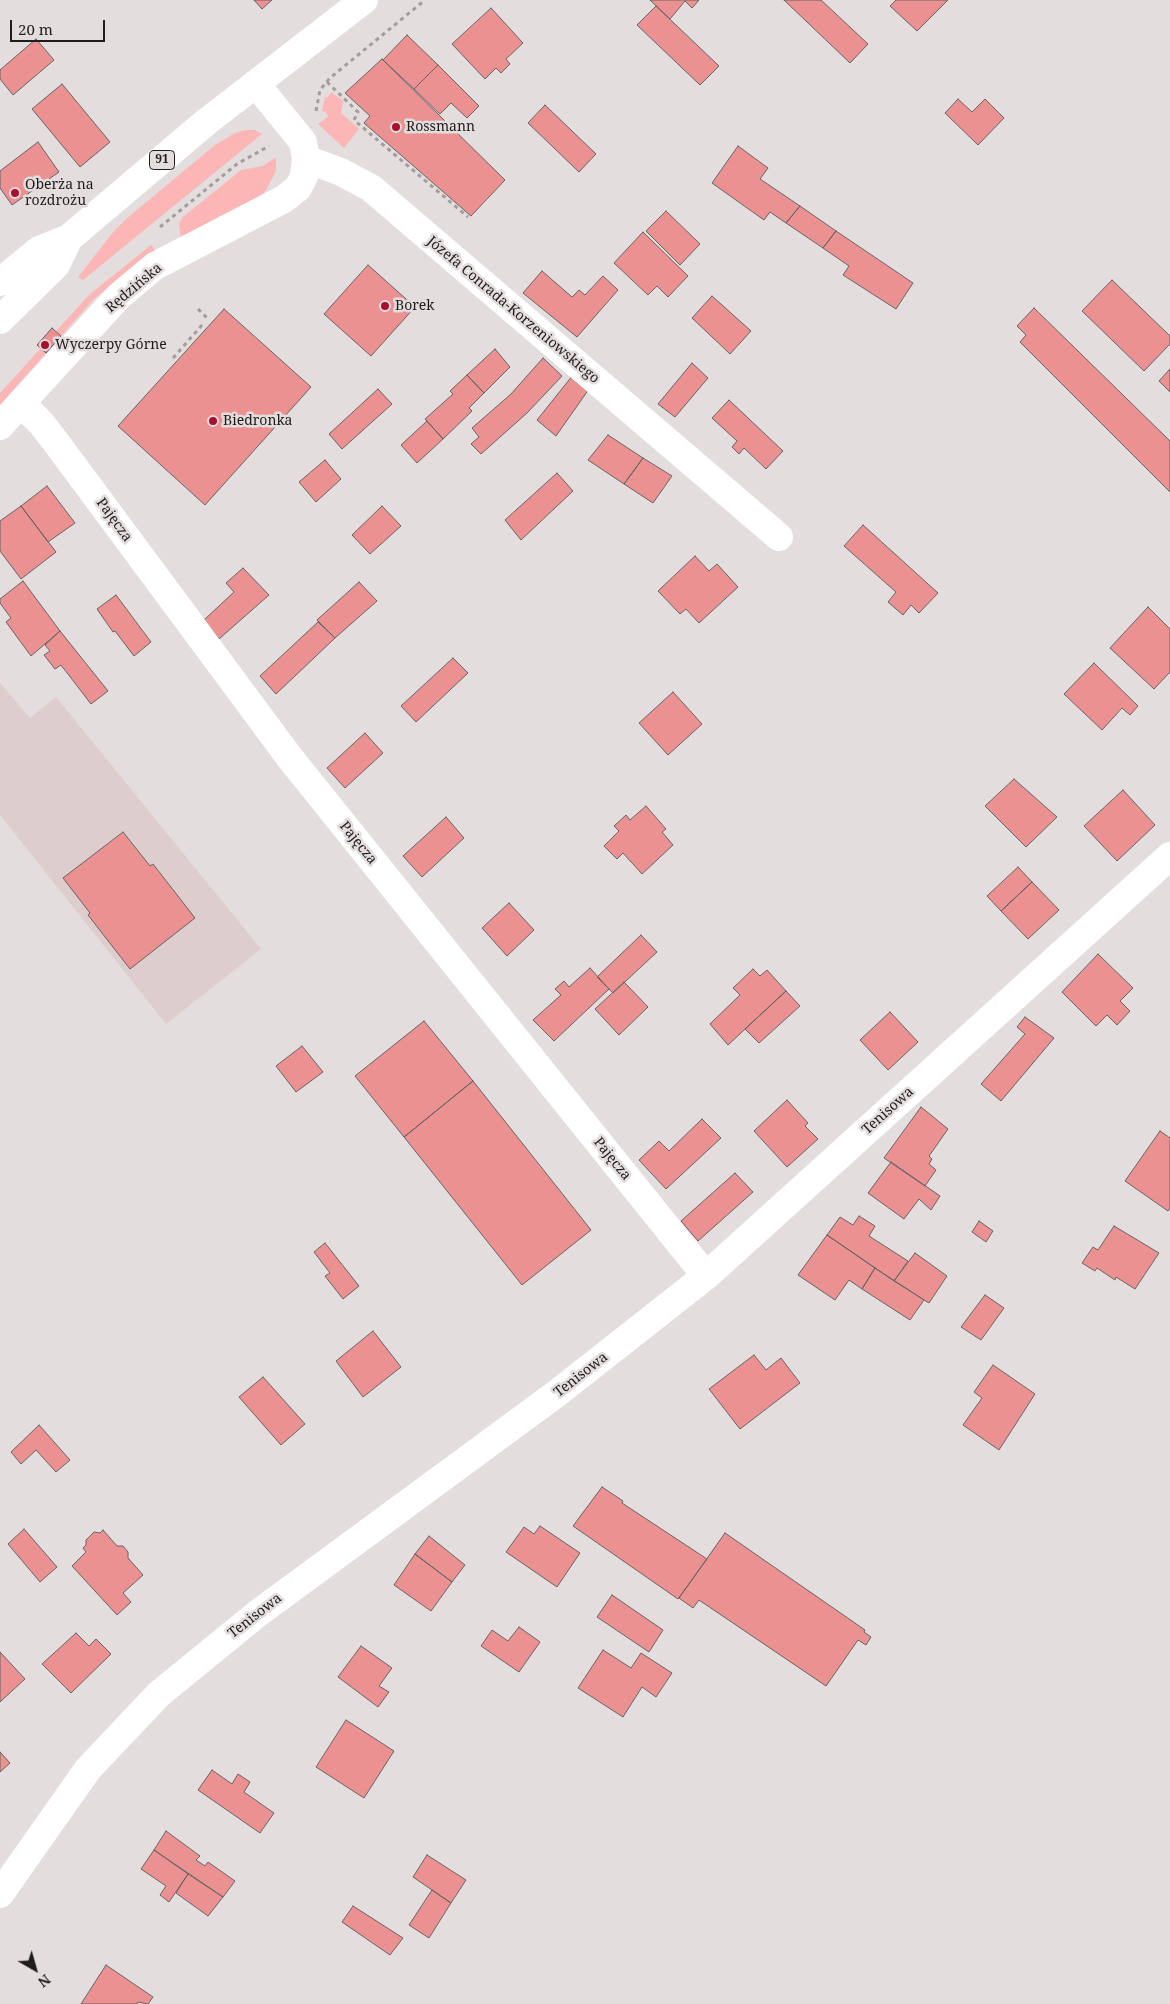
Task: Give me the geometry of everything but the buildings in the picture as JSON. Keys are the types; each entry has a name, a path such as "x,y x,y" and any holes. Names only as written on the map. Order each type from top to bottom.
{"street":[{"name":"91","path":"0,282 39,250 69,238 205,123 364,0"},
{"path":"256,84 303,142 306,160"},
{"name":"Rędzińska","path":"0,426 119,296 155,266 284,199 298,188 304,176 306,160"},
{"name":"Józefa Conrada-Korzeniowskiego","path":"306,160 341,172 371,188 779,536"},
{"name":"91","path":"0,320 56,265 69,238"},
{"name":"Pajęcza","path":"21,403 55,441 290,758 706,1276"},
{"name":"Tenisowa","path":"0,1894 88,1769 159,1694 256,1614 556,1394 706,1276 1170,856"}],"path":[{"path":"316,110 320,90 327,82 425,0"},
{"path":"327,82 358,112 354,120 468,217"},
{"path":"198,309 207,318"},
{"path":"173,358 202,324"}],"shaded area":[{"path":"331,92 343,101 341,113 359,129 344,148 318,124 328,117 326,112 322,111 325,97 328,97"},
{"path":"255,130 262,134 83,280 78,277 114,231 126,219 215,145 235,133"},
{"path":"276,157 276,171 265,192 253,201 181,238 179,223 183,217 241,170 263,166"},
{"path":"151,245 155,250 94,299 61,336 56,331 89,295"},
{"path":"40,349 46,353 0,405 0,393"},
{"path":"0,683 30,718 56,697 261,949 166,1024 0,815"}],"place":[{"name":"Rossmann","path":"396,127"},
{"name":"Oberża na rozdrożu","path":"15,193"},
{"name":"Borek","path":"385,306"},
{"name":"Wyczerpy Górne","path":"45,345"},
{"name":"Biedronka","path":"213,421"}]}
